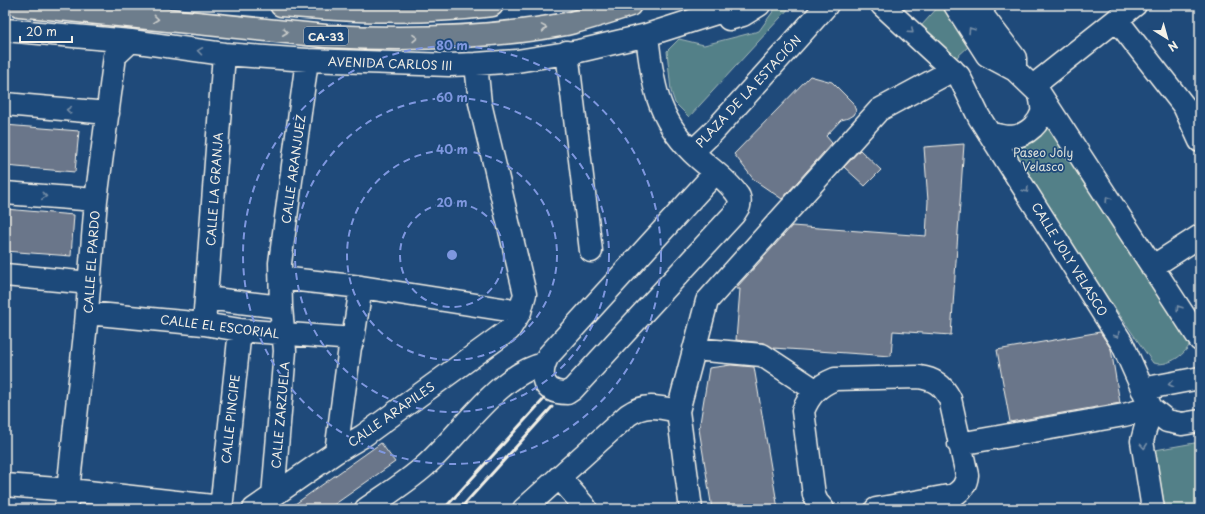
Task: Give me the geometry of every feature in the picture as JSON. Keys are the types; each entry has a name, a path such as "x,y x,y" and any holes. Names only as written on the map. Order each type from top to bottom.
{"highway":[{"name":"CA-33","path":"19,5 326,36 377,39 460,37 529,30 568,24 630,5"},
{"name":"CA-33","path":"281,5 380,11 429,10 492,5"}],"street":[{"path":"682,25 697,14 715,5"},
{"path":"647,35 741,5"},
{"path":"682,25 702,25 722,22 742,15 758,5"},
{"name":"PLAZA DE LA ESTACIÓN","path":"647,35 650,67 658,99 675,133 692,152 714,131 827,5"},
{"path":"882,5 956,73 989,133 1005,138 1018,137 1038,122 1042,112 1036,90"},
{"path":"955,5 987,55 1015,70 1036,90 1200,340"},
{"path":"985,5 982,10 983,16 1015,58 1015,70"},
{"path":"1036,90 1136,5"},
{"path":"1117,20 1184,106 1200,141"},
{"name":"AVENIDA CARLOS III","path":"5,30 131,41 224,54 307,60 449,65 517,61 647,35"},
{"name":"CALLE EL PARDO","path":"68,500 90,283 96,200 115,56 131,41"},
{"path":"567,52 591,251"},
{"name":"CALLE LA GRANJA","path":"204,324 224,54"},
{"path":"691,509 678,411 707,301 868,120 879,110 956,73 987,55"},
{"name":"CALLE ARANJUEZ","path":"280,307 280,263 307,60"},
{"name":"CALLE ARAPILES","path":"254,509 336,452 363,436 509,330 520,312 525,294 480,103 476,64"},
{"path":"5,104 108,113"},
{"name":"CALLE JOLY VELASCO","path":"989,133 1122,343 1146,398"},
{"path":"692,152 715,173 739,197 739,206 734,214 573,389 567,393 560,393 547,386 542,373 548,356 715,173"},
{"path":"5,192 96,200"},
{"path":"1152,267 1200,236"},
{"path":"5,275 90,283"},
{"path":"281,278 361,287 520,312"},
{"path":"336,452 350,347 353,339 361,287"},
{"path":"206,298 280,307"},
{"name":"CALLE ZARZUELA","path":"273,496 285,351 280,307"},
{"name":"CALLE EL ESCORIAL","path":"87,313 204,324 240,330 353,339"},
{"name":"CALLE PINCIPE","path":"221,508 240,330"},
{"path":"694,348 762,355 815,390"},
{"path":"366,509 425,466 474,414 504,386 526,370 544,364"},
{"path":"823,509 817,502 814,495 803,411 807,400 815,390 824,383 835,379 919,377 929,378 938,382 945,389 950,398 967,475 964,487 954,495 876,509"},
{"path":"959,444 1124,415 1146,398 1200,378"},
{"path":"1146,398 1167,421 1182,424 1200,421"},
{"path":"1146,398 1142,441 1153,509"},
{"path":"524,509 636,409 647,406 657,406 678,411"},
{"path":"559,477 584,507 582,509"},
{"path":"5,485 68,500 221,508"}],"green space":[{"path":"792,5 689,117 675,103 671,91 667,51 679,39 704,45 759,31 777,6"},
{"path":"940,5 945,5 969,46 956,58 921,26"},
{"name":"Paseo Joly Velasco","path":"1048,126 1190,344 1184,353 1174,360 1158,364 1153,363 1011,158 1013,149"},
{"path":"1200,442 1200,509 1165,509 1155,450"}],"building":[{"path":"810,76 832,82 853,103 856,111 854,115 849,118 841,120 826,136 832,143 782,199 754,180 734,154"},
{"path":"5,125 79,131 75,172 5,166"},
{"path":"964,144 951,335 893,331 891,356 773,348 763,343 736,340 740,289 736,289 792,226 926,236 928,201 924,147"},
{"path":"860,150 881,170 865,186 844,167"},
{"path":"5,209 74,215 71,256 5,251"},
{"path":"1100,332 1111,349 1120,403 1010,422 997,350"},
{"path":"731,365 754,367 778,509 712,509 699,429 709,368"},
{"path":"381,443 395,462 328,509 288,509"}],"railway":[{"path":"444,509 544,399"},
{"path":"460,509 552,407"}]}
